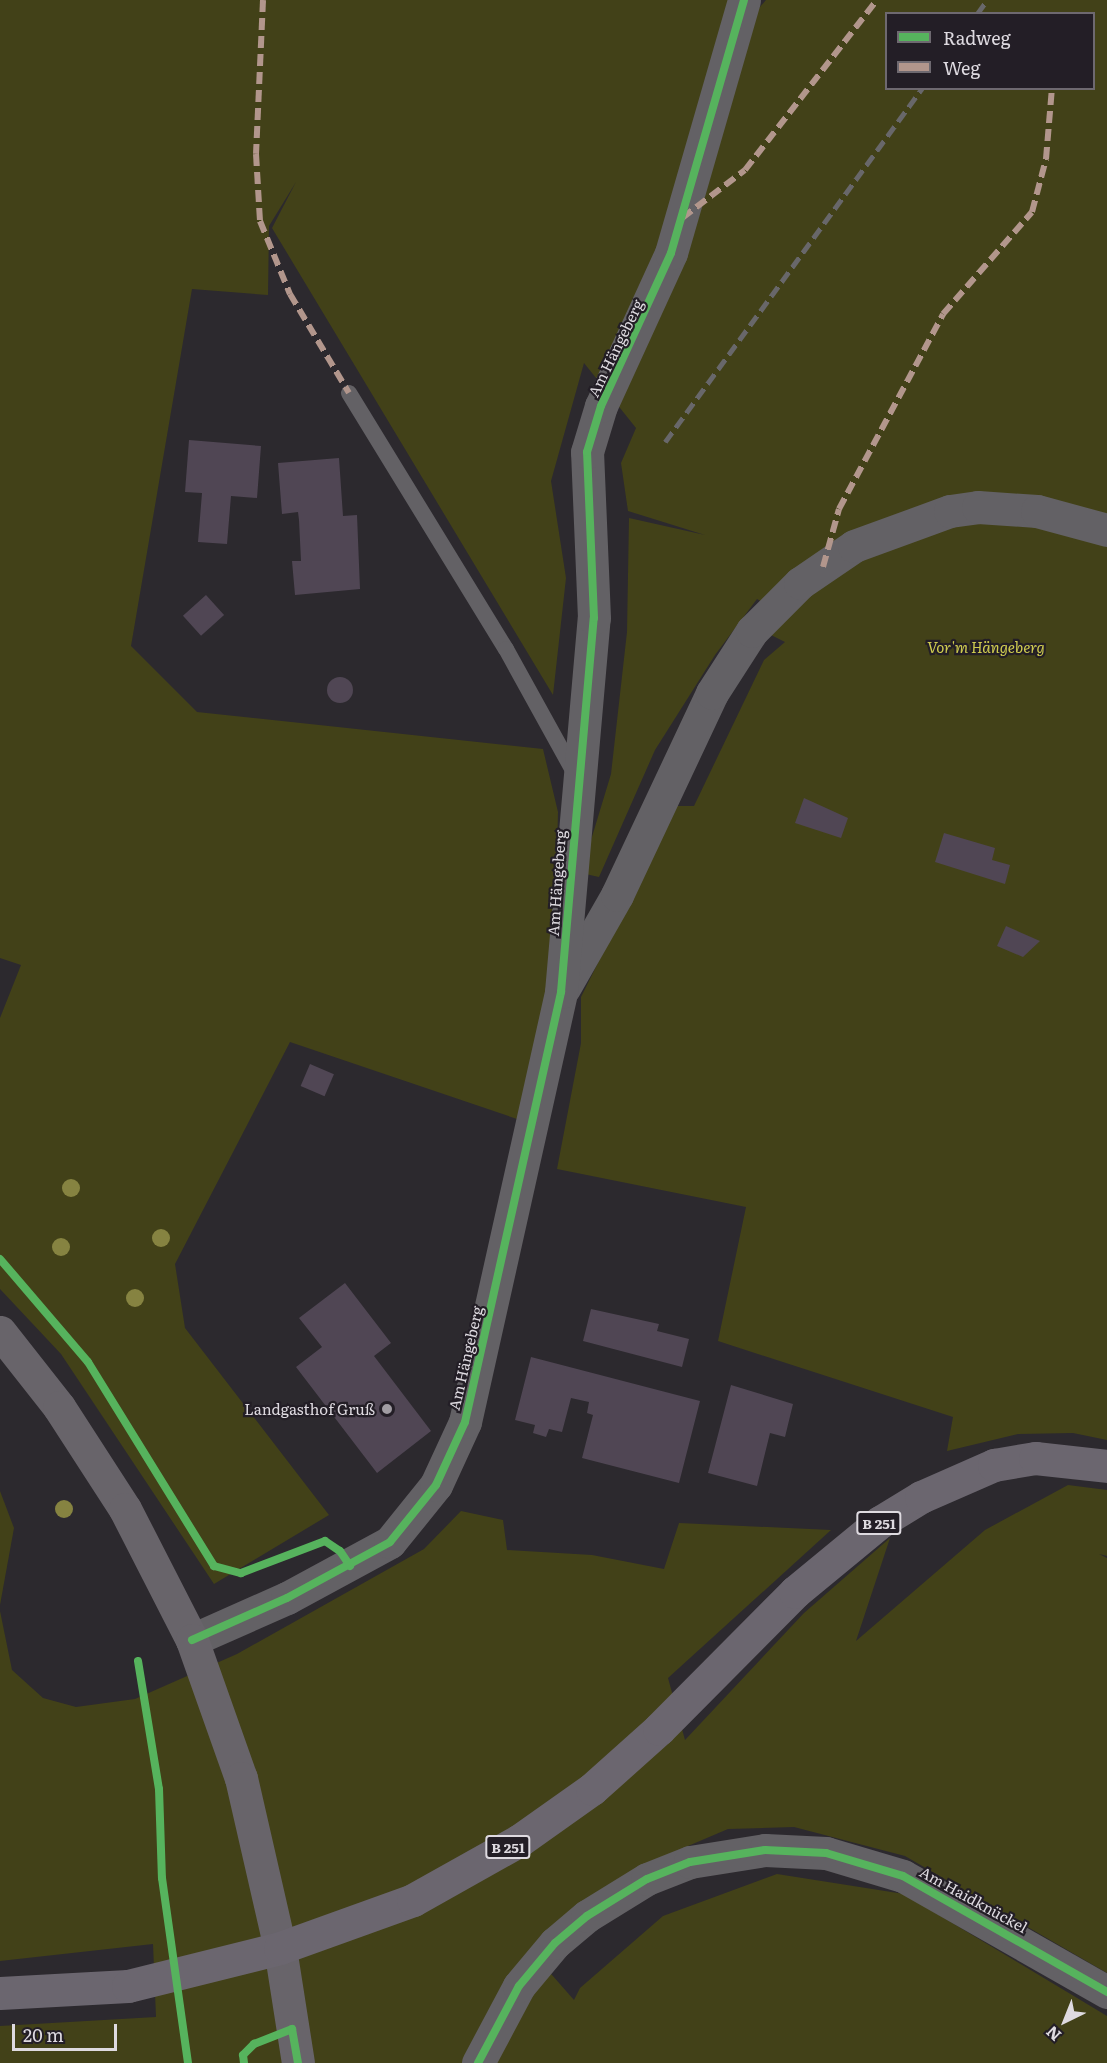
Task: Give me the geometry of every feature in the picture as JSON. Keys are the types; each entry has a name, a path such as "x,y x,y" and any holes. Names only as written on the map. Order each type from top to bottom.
{"main road":[{"path":"0,1332 59,1407 125,1509 192,1640 241,1778 280,1948 298,2063"},
{"name":"B 251","path":"0,1994 128,1986 280,1948 413,1900 558,1814 659,1730 838,1554 921,1497 994,1465 1035,1458 1107,1466"}],"street":[{"name":"Am Hängeberg","path":"192,1640 287,1598 390,1542 436,1485 465,1422 561,992 594,618 587,452 602,406 671,253 744,0"},
{"path":"561,992 617,895 692,730 724,673 752,631 800,583 854,546 950,511 978,507 1037,511 1107,530"},
{"name":"Am Haidknückel","path":"478,2063 519,1986 555,1942 587,1916 637,1884 690,1862 765,1850 826,1852 903,1876 1107,1992"}],"lane":[{"path":"349,393 506,649 578,779"}],"green space":[{"name":"Vor'm Hängeberg","path":"0,0 731,0 718,56 766,0 1107,0 1107,1440 1073,1433 1018,1434 947,1451 953,1417 718,1341 746,1207 557,1169 581,1043 581,997 676,806 694,806 764,660 785,642 771,635 785,615 757,599 715,655 655,750 599,877 581,873 611,774 627,632 629,518 705,535 628,511 621,463 636,428 584,363 551,481 566,578 553,695 272,228 296,182 269,226 268,295 192,289 131,646 197,712 543,749 558,812 554,982 526,1122 290,1042 175,1264 185,1328 329,1515 214,1584 61,1354 0,1289 0,1018 21,965 0,958"},
{"path":"1068,1485 1107,1490 1107,1556 1099,1554 1107,1558 1107,1973 905,1856 794,1827 728,1829 641,1866 530,1950 574,2000 580,1988 663,1916 777,1874 904,1894 1107,2016 1107,2063 0,2063 0,2026 156,2017 153,1944 0,1961 0,1611 12,1670 43,1698 76,1707 135,1699 237,1654 424,1549 461,1511 503,1520 507,1550 592,1555 664,1569 679,1523 831,1530 668,1678 685,1740 804,1613 890,1538 856,1641 985,1530"},
{"path":"0,1491 14,1528 0,1605"}],"building":[{"path":"189,440 261,446 257,498 231,496 227,544 198,542 202,493 185,492"},
{"path":"339,458 343,516 357,515 360,589 295,595 292,561 301,561 298,512 282,514 278,463"},
{"path":"206,595 224,615 201,636 183,616"},
{"path":"340,677 349,681 353,690 349,699 340,703 331,699 327,690 331,681"},
{"path":"804,798 848,818 841,838 795,823"},
{"path":"944,833 995,848 992,860 1010,865 1005,884 935,862"},
{"path":"1006,926 1040,941 1023,957 997,946"},
{"path":"310,1064 334,1074 325,1096 301,1086"},
{"path":"345,1283 391,1343 374,1356 431,1431 377,1473 296,1367 322,1347 299,1318"},
{"path":"591,1309 659,1324 657,1331 689,1339 682,1367 583,1341"},
{"path":"531,1357 700,1401 679,1483 582,1458 593,1415 587,1413 589,1402 571,1398 562,1432 549,1429 546,1437 533,1433 535,1425 515,1420"},
{"path":"731,1385 793,1404 785,1437 770,1433 757,1486 708,1473"}],"railway":[{"path":"978,12 987,0"},
{"path":"665,442 921,90"}],"marked path":[{"path":"263,0 256,154 260,221 290,294 349,393"},
{"path":"682,218 745,170 877,0"},
{"path":"823,567 839,509 943,314 1032,212 1046,159 1052,90"}],"cycle path":[{"path":"192,1640 287,1598 390,1542 436,1485 465,1422 561,992 594,618 587,452 601,406 671,253 744,0"},
{"path":"0,1259 88,1362 214,1566 241,1573 325,1541 340,1551 350,1566"},
{"path":"138,1661 159,1789 162,1878 188,2063"},
{"path":"478,2063 519,1986 555,1943 587,1916 647,1879 690,1862 765,1850 826,1853 903,1876 1107,1992"},
{"path":"244,2063 243,2055 254,2044 292,2029 298,2063"}],"place":[{"name":"Landgasthof Gruß","path":"387,1409"}]}
